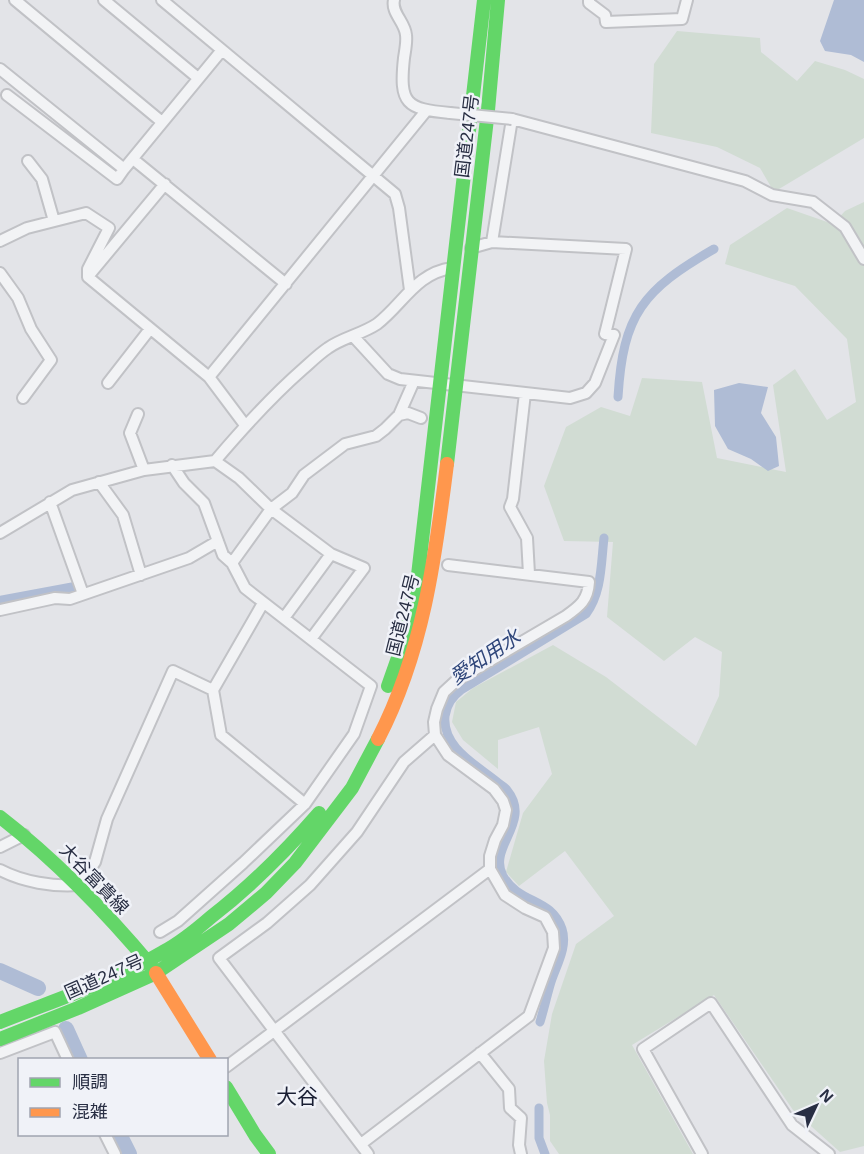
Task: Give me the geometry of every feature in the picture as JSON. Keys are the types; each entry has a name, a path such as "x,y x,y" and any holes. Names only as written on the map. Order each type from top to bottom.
{"main road":[{"name":"国道247号","path":"0,1022 122,973 165,951 214,916 289,849 343,779 363,743 386,694 406,635 417,584 484,0"},
{"name":"国道247号","path":"0,1039 78,1008 156,973 229,924 266,893 295,863 352,788 380,736 417,642 434,565 489,110 498,0"},
{"name":"大谷富貴線","path":"0,817 79,885 146,961 156,973 209,1058"},
{"path":"228,1090 269,1154"}],"street":[{"path":"15,0 162,122"},
{"path":"104,0 198,78"},
{"path":"162,0 395,194 410,290"},
{"path":"394,0 393,6 406,33 402,75 404,97 414,106 426,111 512,119 745,181 772,195 813,202 845,227 864,258"},
{"path":"589,0 605,15 606,22 682,20 687,0"},
{"path":"7,95 117,179 222,50"},
{"path":"0,69 124,170"},
{"path":"209,377 426,111"},
{"path":"492,242 512,119"},
{"path":"133,159 285,284"},
{"path":"28,161 42,179 54,221"},
{"path":"88,276 165,184"},
{"path":"0,241 27,228 86,213 109,228 88,269 88,276 209,377 245,425"},
{"path":"354,337 388,374 400,380 570,398 586,393 595,383 614,335 605,334 626,249 492,242 471,248"},
{"path":"215,461 245,425 280,389 329,347 354,337 378,323 410,290 439,270 452,268"},
{"path":"0,273 18,298 31,329 51,360 23,398"},
{"path":"108,382 150,329"},
{"path":"232,562 271,509 292,493 304,475 345,444 376,436 399,415 414,381"},
{"path":"525,393 513,499 510,507 527,538 529,574"},
{"path":"399,415 408,413 421,418"},
{"path":"138,414 130,433 144,470"},
{"path":"0,533 72,490 144,470 215,461 239,478 271,509 331,554 364,568 311,639"},
{"path":"160,932 178,921 243,864 304,804 354,735 371,686 245,588 232,562 224,555 204,503 184,483 172,465"},
{"path":"99,482 123,515 141,575"},
{"path":"50,502 83,594"},
{"path":"0,610 56,598 70,599 189,558 218,541"},
{"path":"284,618 331,554"},
{"path":"361,1144 529,1016 554,948 553,932 545,917 505,895 490,868 490,856 505,818 506,810 502,801 494,789 448,755 435,735 434,722 444,692 458,680 582,605 589,592 590,582 448,565"},
{"path":"263,603 213,690 221,735 304,804"},
{"path":"0,870 14,878 62,886 79,885 95,862 107,819 174,671 213,690"},
{"path":"368,1154 219,958 267,924 310,885 357,832 404,762 435,735"},
{"path":"0,847 24,836"},
{"path":"228,1065 490,868"},
{"path":"702,1154 643,1049 711,1003 792,1125 829,1154"},
{"path":"0,1053 55,1032 68,1058"},
{"path":"480,1053 509,1089 510,1108 521,1118 519,1145 521,1154"},
{"path":"106,1136 115,1154"}],"shaded area":[{"path":"677,31 760,38 761,52 797,81 815,61 845,70 864,79 864,138 774,192 760,168 717,147 651,133 654,64"},
{"path":"864,202 864,1146 840,1152 793,1110 714,995 632,1045 693,1154 559,1154 550,1141 550,1115 544,1061 552,1014 576,944 614,916 565,851 519,886 506,872 523,813 552,774 539,727 498,740 498,769 463,740 452,722 456,702 473,688 553,645 606,677 696,746 719,696 722,652 695,637 664,661 607,617 613,542 564,541 544,486 566,427 601,407 630,416 642,378 702,382 717,458 786,472 773,385 795,369 827,420 856,402 847,339 795,286 725,264 730,245 787,208 833,224 845,211"}],"water":[{"path":"834,0 864,0 864,62 851,55 825,51 820,41"},
{"path":"739,383 768,387 761,413 776,437 779,466 768,471 751,459 728,449 715,426 714,390"}],"waterway":[{"name":"愛知用水","path":"618,397 625,345 641,307 670,278 714,249"},
{"name":"愛知用水","path":"540,1022 561,956 564,943 562,929 551,911 518,892 503,876 500,865 501,855 513,824 514,802 506,789 454,746 445,727 445,716 450,701 461,690 586,614 598,587 604,538"},
{"path":"0,604 74,590"},
{"path":"0,971 38,988"},
{"path":"66,1029 79,1058"},
{"name":"愛知用水","path":"539,1108 539,1138 545,1154"},
{"path":"120,1136 129,1154"}],"traffic: fast":[{"path":"388,686 406,635 417,584 484,0"},
{"path":"447,464 488,110 498,0"},
{"path":"0,1039 78,1008 156,973 229,924 266,893 295,863 352,788 378,739"},
{"path":"0,1022 104,982 176,945 254,880 319,813"},
{"path":"0,817 80,888 152,967"},
{"path":"228,1090 269,1154"}],"traffic: slow":[{"path":"378,739 406,673 425,605 447,464"},
{"path":"156,973 209,1058"}],"district":[{"name":"大谷","path":"297,1096"}]}
